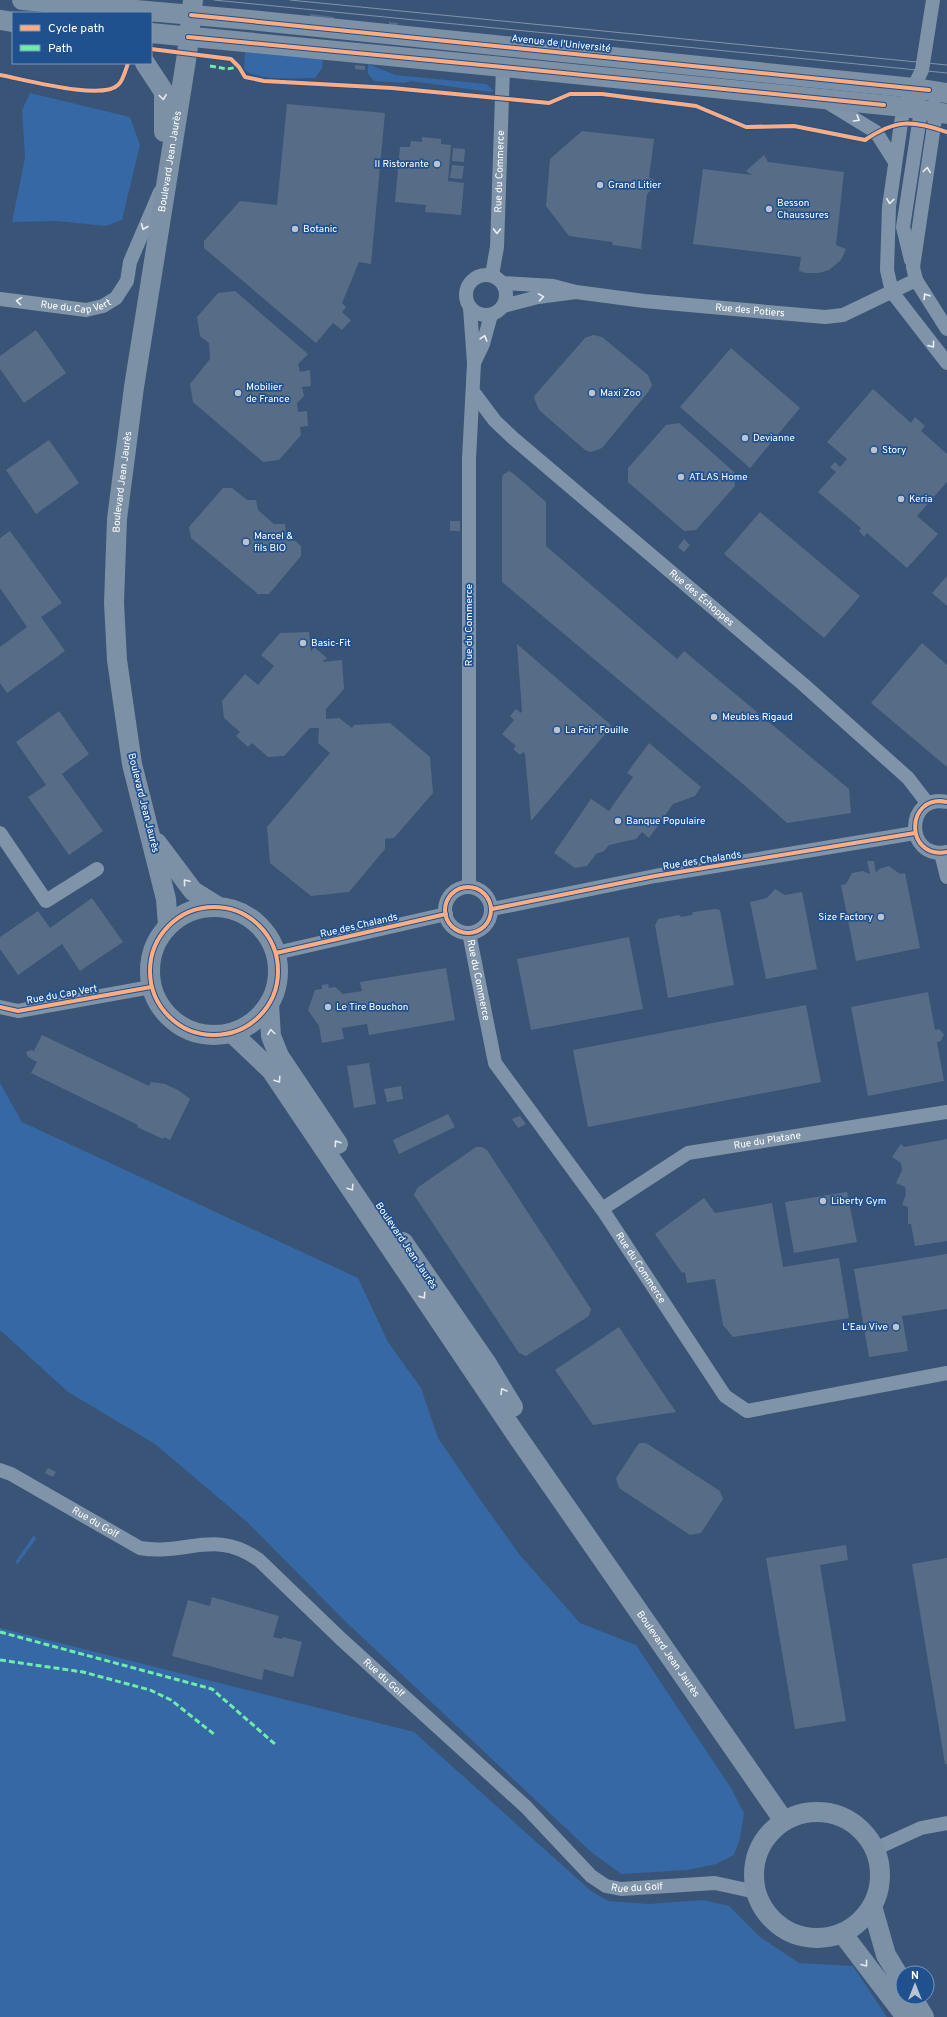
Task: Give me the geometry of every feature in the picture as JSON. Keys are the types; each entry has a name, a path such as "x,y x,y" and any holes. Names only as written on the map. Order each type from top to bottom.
{"street":[{"name":"Avenue de l'Université","path":"22,0 192,8 930,90"},
{"path":"933,0 922,70 930,90 903,227 915,274 947,329"},
{"name":"Boulevard Jean Jaurès","path":"168,925 166,899 132,764 117,660 114,602 117,519 134,386 192,8"},
{"path":"0,20 12,22"},
{"path":"152,33 503,66 884,105 927,111"},
{"path":"146,64 164,92 165,179"},
{"name":"Rue du Commerce","path":"497,279 503,66"},
{"path":"930,90 927,111 895,162 889,206 887,270 892,292 947,363"},
{"path":"823,99 876,132 895,162"},
{"name":"Rue du Cap Vert","path":"0,299 86,310 104,306 116,298 127,281 130,262 165,179"},
{"name":"Rue des Potiers","path":"497,279 553,286 576,292 650,302 825,317 843,315 892,292 915,274"},
{"path":"480,275 497,279 506,295 503,306 491,315 480,315 470,308 467,304 465,293 470,282 480,275"},
{"name":"Rue des Potiers","path":"503,306 538,297 576,292"},
{"name":"Rue du Commerce","path":"469,887 469,459 474,393 474,363 470,308"},
{"name":"Rue du Commerce","path":"474,363 483,344 491,315"},
{"name":"Rue des Échoppes","path":"474,393 495,420 513,438 804,685 908,778 928,804"},
{"path":"947,802 935,802 928,804 916,816 914,825 915,833 925,848 933,852 944,852 947,877"},
{"path":"0,833 46,901 97,869"},
{"name":"Rue des Chalands","path":"492,909 655,876 915,833"},
{"path":"151,835 193,891 217,906"},
{"path":"469,887 482,891 490,902 492,909 488,923 476,932 469,933 456,930 451,925 446,914 448,901 451,895 462,888 469,887"},
{"path":"217,906 236,910 254,920 267,935 276,953 277,976 276,988 269,1004 259,1017 232,1033 211,1035 191,1031 173,1021 160,1006 152,987 149,971 152,954 158,939 168,925 182,914 199,908 217,906"},
{"name":"Rue des Chalands","path":"276,953 446,914"},
{"name":"Rue du Commerce","path":"469,933 495,1063 602,1209 725,1396 747,1411 947,1373"},
{"name":"Rue du Cap Vert","path":"0,1007 18,1011 152,987"},
{"name":"Boulevard Jean Jaurès","path":"269,1004 271,1036 279,1056 487,1364 540,1452 552,1487"},
{"name":"Boulevard Jean Jaurès","path":"232,1033 271,1070 552,1487 784,1821"},
{"name":"Rue du Platane","path":"602,1209 688,1153 947,1112"},
{"name":"Rue du Golf","path":"0,1470 11,1474 140,1548 164,1550 213,1544 231,1545 246,1551 259,1560 340,1639 526,1807 591,1876 606,1886 621,1889 715,1882 756,1892"},
{"path":"825,1812 839,1816 863,1831 875,1849 880,1868 880,1875 879,1888 872,1906 859,1922 842,1933 821,1938 800,1936 781,1926 766,1911 756,1892 754,1872 758,1852 768,1835 784,1821 804,1813 825,1812"},
{"path":"875,1849 921,1828 947,1823"},
{"path":"872,1906 886,1954 895,1969"},
{"path":"842,1933 906,2017"},
{"path":"917,2005 924,2017"}],"shaded area":[{"path":"245,52 323,59 322,68 315,78 288,79 258,76 244,69"},
{"path":"368,64 396,75 486,84 494,91 490,92 411,81 404,83 374,81 368,74"},
{"path":"30,93 130,117 140,145 122,220 106,226 57,221 12,222 25,158 22,110"},
{"path":"0,1083 22,1122 358,1278 388,1342 421,1388 438,1438 519,1554 580,1623 636,1645 731,1788 744,1813 740,1838 734,1855 716,1864 688,1870 621,1874 590,1851 346,1622 247,1522 155,1444 68,1392 0,1330"},
{"path":"34,1535 36,1539 17,1565 16,1561"},
{"path":"0,1628 414,1732 591,1891 609,1901 648,1904 703,1900 729,1906 760,1937 799,1963 853,1966 887,2017 0,2017"}],"building":[{"path":"310,14 334,17 333,22 309,20"},
{"path":"389,22 398,23 397,26 389,26"},
{"path":"355,65 365,66 365,70 355,69"},
{"name":"Botanic","path":"287,104 385,113 371,264 359,262 342,303 346,307 342,312 351,320 342,330 333,323 316,343 204,248 204,241 240,201 277,205"},
{"name":"Grand Litier","path":"582,131 654,139 649,178 654,179 653,188 647,194 641,249 613,245 612,242 569,236 546,206 550,159"},
{"path":"422,137 441,139 441,144 451,145 448,181 464,183 461,215 425,212 426,205 395,202 400,147 410,147 411,141 422,142"},
{"path":"453,148 465,149 464,162 452,161"},
{"name":"Besson Chaussures","path":"764,155 768,162 844,172 836,245 846,249 841,260 829,270 819,273 806,273 799,271 801,257 693,244 703,169 752,175 746,171"},
{"path":"452,165 464,166 462,179 450,178"},
{"path":"235,291 308,354 298,364 300,372 310,370 311,386 302,387 304,396 297,403 298,412 307,411 308,426 300,427 301,435 279,460 263,462 193,402 190,384 210,359 209,343 200,336 197,317 218,293"},
{"path":"36,330 66,373 24,403 0,369 0,356"},
{"name":"Maxi Zoo","path":"593,335 602,337 648,375 652,385 649,391 602,448 591,452 585,450 539,410 534,398 585,338"},
{"name":"Devianne","path":"731,348 800,408 750,468 680,407"},
{"path":"873,389 911,423 915,417 925,426 921,431 947,454 947,482 917,516 938,534 907,568 867,533 864,537 859,531 861,528 818,492 836,472 830,467 835,462 840,467 847,459 827,442"},
{"name":"ATLAS Home","path":"679,423 734,472 735,486 696,530 684,531 628,482 628,468 666,425"},
{"path":"49,440 79,483 36,514 6,470"},
{"path":"509,471 546,502 546,546 677,659 674,663 684,651 849,789 851,813 787,823 743,784 502,582 502,477"},
{"name":"Marcel & fils BIO","path":"223,488 232,488 247,500 256,500 258,510 274,524 285,524 286,533 301,546 301,556 269,594 258,594 191,538 189,527"},
{"path":"760,512 860,596 824,638 724,554"},
{"path":"450,521 460,521 460,531 450,531"},
{"path":"10,531 62,603 41,617 65,651 7,693 0,683 0,647 27,627 0,588 0,538"},
{"path":"684,539 690,545 684,552 678,547"},
{"path":"947,576 947,606 932,593"},
{"path":"309,632 311,652 314,647 327,658 322,662 342,660 344,689 326,709 326,719 339,718 352,728 354,725 390,723 430,757 433,793 394,838 385,839 385,849 349,892 311,896 270,863 267,827 330,753 318,743 319,728 310,728 284,756 268,757 252,743 248,747 236,736 240,732 224,718 222,701 245,674 258,685 274,666 261,655 280,633"},
{"path":"922,643 947,665 947,767 871,703"},
{"name":"La Foir' Fouille","path":"517,644 612,726 531,821 525,754 523,752 520,755 513,749 516,746 502,734 514,720 510,716 516,709 521,713 522,711"},
{"path":"59,711 89,754 62,774 103,831 69,855 28,797 46,785 16,742"},
{"name":"Banque Populaire","path":"649,743 701,787 695,796 673,804 649,838 642,832 636,839 609,845 604,851 596,854 587,866 575,868 554,853 591,799 609,811 633,777 627,773"},
{"name":"Size Factory","path":"867,861 874,861 876,873 879,869 889,866 900,874 905,873 920,948 856,961 841,885 846,884 852,873 863,871 870,874"},
{"path":"775,889 785,895 802,892 817,969 766,979 750,902 767,898"},
{"path":"92,898 123,942 80,971 62,944 18,975 0,949 0,937 38,911 50,928"},
{"path":"715,909 720,910 734,985 668,998 655,925 658,919 679,915 681,917 692,915 693,912"},
{"path":"629,937 643,1009 531,1030 517,959"},
{"path":"446,968 455,1020 369,1035 367,1024 342,1028 344,1039 322,1043 319,1026 308,1010 315,990 322,989 322,985 328,984 329,988 335,987 343,994 362,991 360,982"},
{"path":"928,992 935,1030 939,1029 944,1034 941,1041 937,1042 944,1081 868,1096 851,1007"},
{"path":"806,1005 821,1082 588,1127 573,1050"},
{"path":"42,1035 149,1086 151,1082 165,1084 178,1090 190,1099 170,1140 164,1137 163,1139 137,1127 138,1125 31,1073 37,1062 28,1057 26,1052 31,1050 34,1051"},
{"path":"369,1063 376,1104 354,1108 347,1066"},
{"path":"401,1086 403,1099 387,1102 384,1089"},
{"path":"448,1114 455,1127 399,1154 393,1140"},
{"path":"520,1116 526,1124 518,1128 512,1119"},
{"path":"947,1139 947,1241 915,1246 911,1224 908,1224 908,1207 902,1205 906,1194 905,1187 896,1183 902,1170 901,1163 892,1157 901,1144 904,1147"},
{"path":"476,1147 482,1147 487,1150 591,1309 589,1316 526,1356 519,1353 414,1195 417,1188"},
{"path":"847,1192 857,1242 794,1253 785,1202"},
{"path":"704,1198 715,1213 772,1203 783,1267 839,1258 849,1318 733,1337 723,1325 715,1279 687,1283 685,1272 682,1273 655,1234"},
{"path":"947,1254 947,1309 902,1316 908,1351 869,1357 854,1269"},
{"path":"619,1327 676,1412 593,1425 555,1370"},
{"path":"639,1443 646,1443 720,1491 723,1499 701,1533 690,1535 619,1488 616,1478"},
{"path":"48,1468 56,1472 53,1477 45,1473"},
{"path":"846,1545 848,1560 820,1565 846,1721 795,1729 766,1558"},
{"path":"947,1558 947,1764 945,1764 912,1564"},
{"path":"212,1597 279,1616 273,1637 282,1639 283,1637 302,1642 293,1677 264,1669 262,1680 172,1656 188,1600 210,1606"}],"tram line":[{"path":"214,0 947,73"},
{"path":"290,0 947,65"}],"marked path":[{"path":"210,66 227,69 239,67"},
{"path":"0,1632 212,1689 276,1745"},
{"path":"0,1660 83,1672 150,1690 171,1700 215,1735"}],"cycle path":[{"path":"191,15 929,90"},
{"path":"188,37 884,105"},
{"path":"152,49 231,59 239,67 245,77 264,81 392,88 549,103 570,94 602,94 696,106 746,127 794,126 865,140 886,128 904,124 924,125 947,132"},
{"path":"0,75 62,88 96,91 109,89 118,85 123,78 128,64"},
{"path":"947,802 933,802 923,807 917,816 915,827 917,837 923,846 933,852 947,852"},
{"path":"492,909 655,876 915,833"},
{"path":"468,887 481,891 487,897 491,910 487,923 481,929 468,933 455,929 449,923 445,910 449,897 455,891 468,887"},
{"path":"208,907 220,907 233,910 250,918 263,930 275,952 278,971 277,983 273,995 267,1007 255,1020 233,1032 220,1035 208,1035 195,1032 178,1024 165,1012 153,990 150,977 150,965 153,952 161,935 173,922 195,910 208,907"},
{"path":"276,953 446,914"},
{"path":"0,1007 18,1011 151,987"}],"place":[{"name":"Il Ristorante","path":"437,164"},
{"name":"Grand Litier","path":"600,185"},
{"name":"Besson Chaussures","path":"769,209"},
{"name":"Botanic","path":"295,229"},
{"name":"Mobilier de France","path":"238,393"},
{"name":"Maxi Zoo","path":"592,393"},
{"name":"Devianne","path":"745,438"},
{"name":"Story","path":"874,450"},
{"name":"ATLAS Home","path":"681,477"},
{"name":"Keria","path":"901,499"},
{"name":"Marcel & fils BIO","path":"246,542"},
{"name":"Basic-Fit","path":"303,643"},
{"name":"Meubles Rigaud","path":"714,717"},
{"name":"La Foir' Fouille","path":"557,730"},
{"name":"Banque Populaire","path":"618,821"},
{"name":"Size Factory","path":"881,917"},
{"name":"Le Tire Bouchon","path":"328,1007"},
{"name":"Liberty Gym","path":"823,1201"},
{"name":"L'Eau Vive","path":"896,1327"}]}
